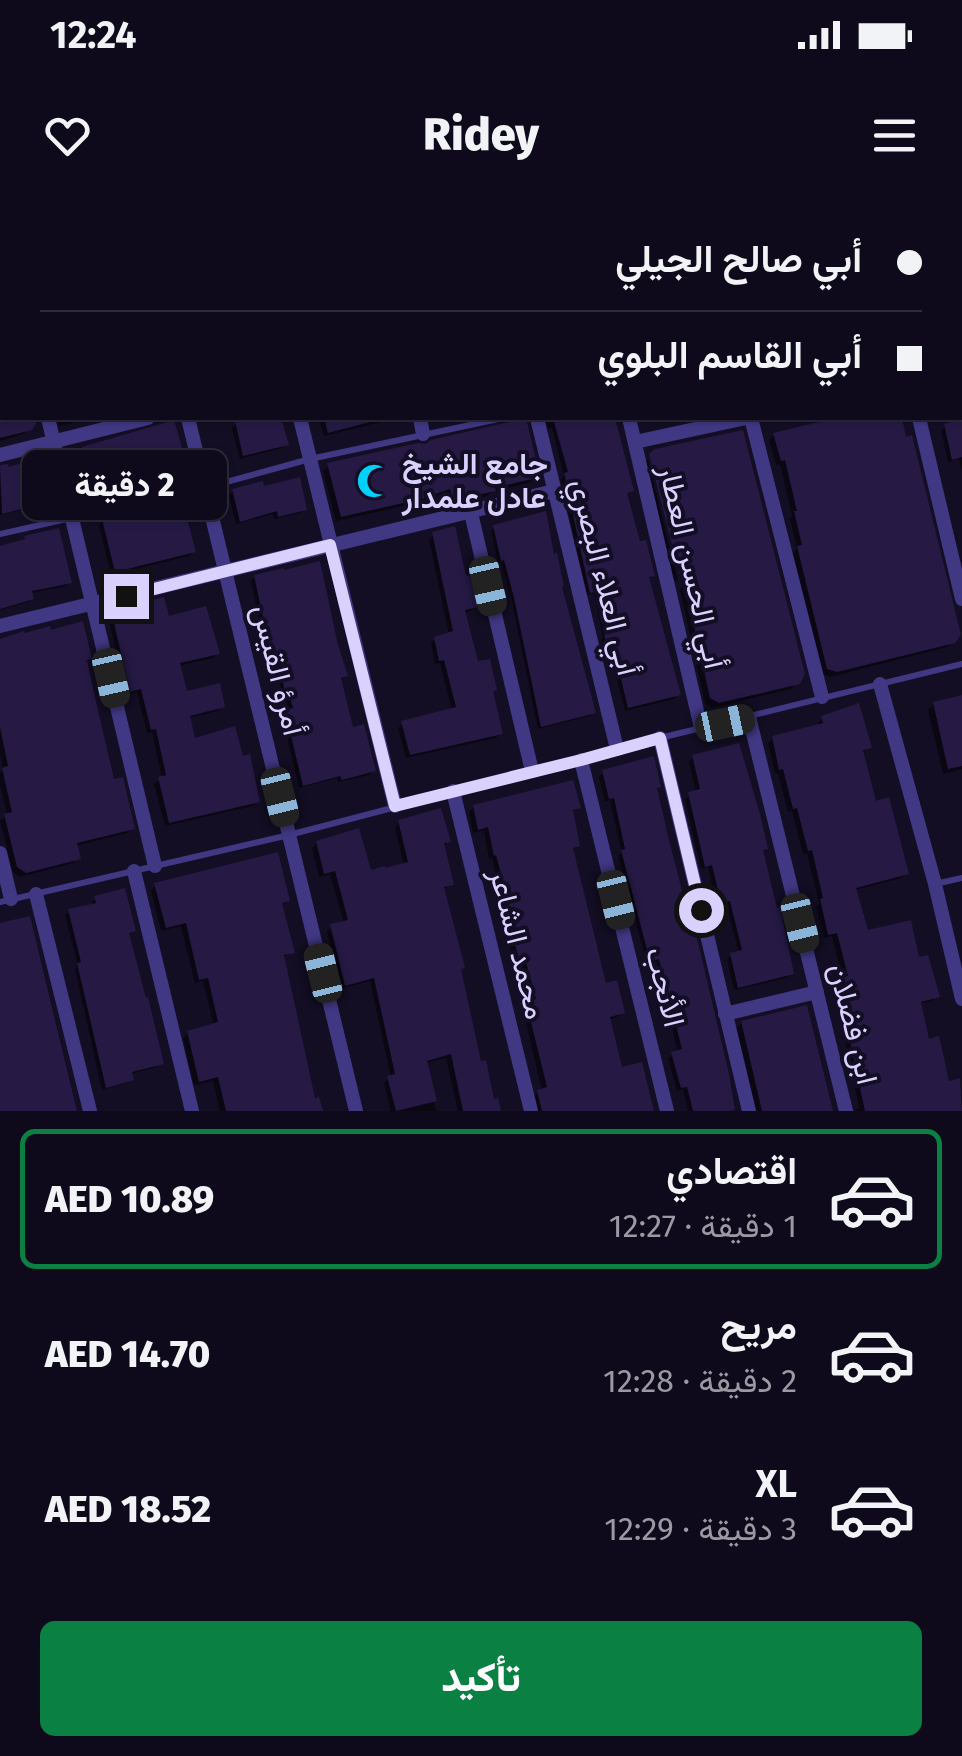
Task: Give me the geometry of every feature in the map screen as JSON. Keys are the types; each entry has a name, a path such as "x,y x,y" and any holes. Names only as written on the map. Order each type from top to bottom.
{"street":[{"path":"48,420 155,866"},
{"path":"0,455 140,420"},
{"name":"أمرؤ القيس","path":"188,420 356,1111"},
{"path":"300,420 395,806"},
{"path":"420,420 424,434"},
{"name":"أبي العلاء البصري","path":"537,420 618,749"},
{"name":"أبي الحسن العطار","path":"630,420 701,728"},
{"path":"635,442 740,420"},
{"path":"750,420 822,697"},
{"path":"919,420 962,599"},
{"path":"0,626 554,491"},
{"path":"471,513 532,771"},
{"path":"880,684 962,999"},
{"name":"ابن فضلان","path":"749,718 846,1111"},
{"path":"660,738 748,1111"},
{"name":"الأنجب","path":"581,760 668,1111"},
{"name":"محمد الشاعر","path":"452,791 531,1111"},
{"path":"0,853 6,901"},
{"path":"134,872 192,1111"},
{"path":"36,894 90,1111"},
{"path":"726,1014 816,992"}],"lane":[{"path":"0,534 204,488 310,459 493,420"},
{"path":"6,901 290,834 962,664"},
{"path":"935,884 962,878"}],"building":[{"path":"0,420 38,420 32,430 0,438"},
{"path":"174,420 191,479 177,482 178,487 130,498 126,484 93,494 82,447"},
{"path":"282,420 289,445 243,456 235,421"},
{"path":"325,420 374,421 328,433"},
{"path":"526,420 540,477 453,500 450,489 341,517 327,463"},
{"path":"554,420 616,420 634,491 627,493 640,541 646,540 655,576 649,577 681,695 628,708 618,666 612,667 598,591 590,593 564,473 568,472"},
{"path":"828,420 902,420 906,437 912,435 961,635 955,643 837,672 827,669 797,546 802,545 797,511 785,460 781,461 773,433"},
{"path":"962,420 962,457 952,460 944,424"},
{"path":"743,430 805,674 800,684 719,703 710,698 683,575 680,576 649,454 655,449"},
{"path":"42,457 53,501 2,514 0,465 9,467"},
{"path":"300,477 307,510 278,517 277,511 240,522 232,489"},
{"path":"182,500 196,552 115,572 102,519"},
{"path":"546,511 596,713 541,727 514,598 493,525"},
{"path":"455,526 466,576 470,575 478,607 465,610 478,661 490,659 503,734 410,755 401,721 456,707 434,637 453,631 432,532"},
{"path":"59,528 72,583 32,591 34,599 0,609 0,546"},
{"path":"320,561 348,676 341,678 353,727 364,724 376,771 303,786 285,710 293,708 285,692 276,650 270,651 254,575"},
{"path":"164,597 169,616 206,606 220,654 180,663 187,691 220,683 225,707 190,716 195,738 235,726 243,756 250,754 260,802 169,823 158,777 166,775 156,729 151,730 141,689 130,692 112,614 116,609"},
{"path":"83,621 92,659 87,660 114,779 123,777 135,829 77,843 81,859 26,873 17,867 4,814 12,812 2,768 8,766 0,727 0,639"},
{"path":"962,695 962,766 948,769 933,702"},
{"path":"859,703 872,748 863,750 876,801 889,797 909,874 856,888 868,930 911,920 919,957 928,955 940,997 921,1002 929,1039 939,1036 949,1081 960,1078 962,1111 865,1111 837,979 848,976 837,933 828,935 812,850 808,851 783,769 779,770 772,736 823,723 821,716"},
{"path":"739,743 760,814 768,849 763,850 794,974 738,988 730,953 742,950 730,901 721,903 712,865 705,867 688,792 700,789 692,755"},
{"path":"654,756 661,787 657,788 689,918 692,917 735,1110 693,1111 687,1087 681,1088 671,1052 682,1049 659,959 650,961 621,850 625,849 614,798 609,799 602,770"},
{"path":"573,780 581,808 573,810 580,846 573,848 606,983 617,980 625,1013 610,1017 622,1067 642,1062 654,1111 542,1111 539,1099 537,1090 547,1087 526,1002 536,999 526,962 520,963 488,827 478,830 473,805"},
{"path":"441,808 451,842 444,843 454,885 444,887 465,968 461,969 481,1061 486,1060 494,1099 498,1098 501,1111 463,1111 451,1054 427,1061 437,1101 396,1111 387,1076 395,1074 374,978 345,986 330,924 348,920 335,871 324,874 316,841 359,828 371,870 408,862 398,820"},
{"path":"278,852 290,901 282,903 295,953 284,955 315,1098 319,1097 323,1111 226,1111 218,1077 199,1082 187,1031 218,1022 208,978 199,980 186,923 166,928 154,883"},
{"path":"125,888 136,931 129,933 164,1064 132,1072 134,1080 106,1088 68,909 96,903 94,896"},
{"path":"30,916 77,1111 0,1111 0,923"},
{"path":"807,1005 833,1111 762,1111 741,1021"}],"place":[{"name":"جامع الشيخ عادل علمدار","path":"374,481"}],"route":[{"path":"126,596 330,545 395,806 660,738 701,910"}]}
